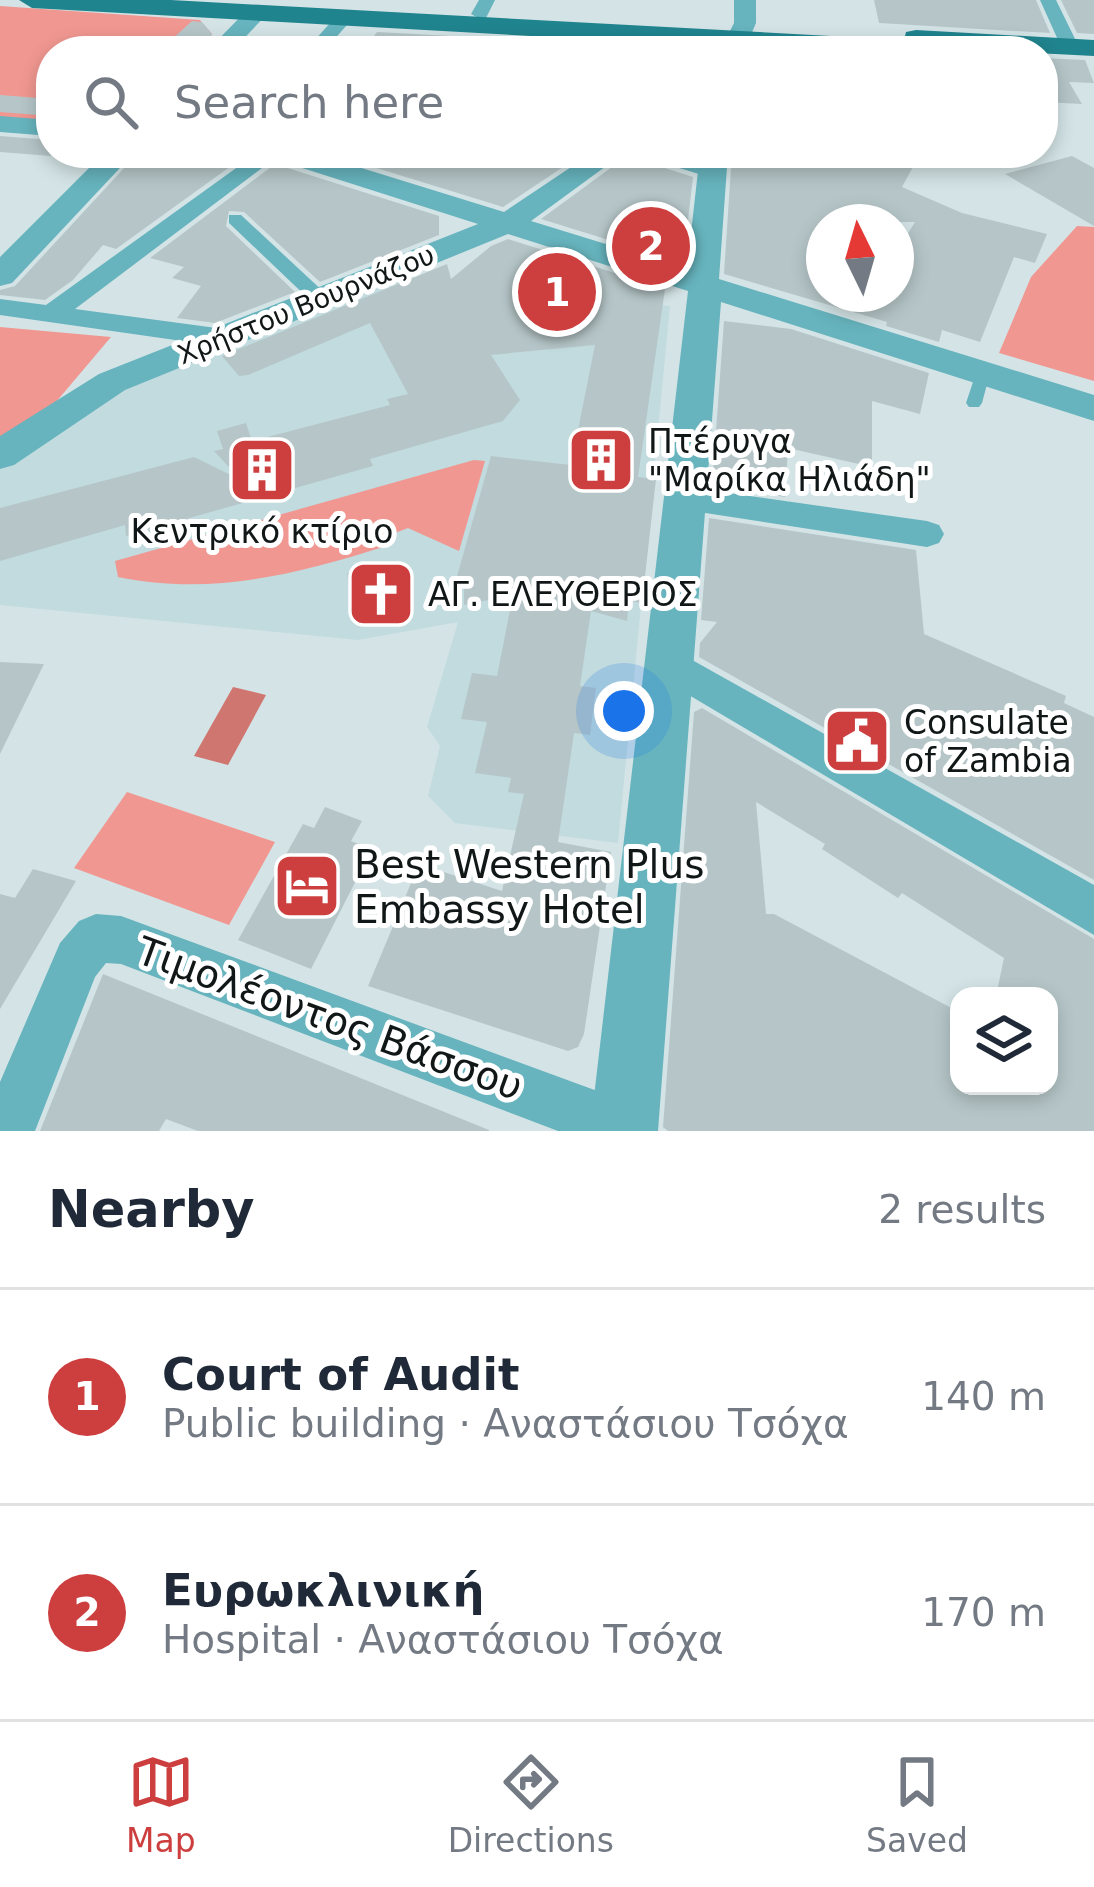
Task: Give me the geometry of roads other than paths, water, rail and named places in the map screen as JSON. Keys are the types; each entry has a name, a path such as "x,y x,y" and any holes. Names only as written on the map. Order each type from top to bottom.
{"main road":[{"path":"32,0 257,13 314,7 345,17 726,36"},
{"path":"224,0 314,7 483,7 726,36"}],"street":[{"path":"726,36 746,0"},
{"path":"1048,0 1075,52"},
{"path":"234,36 257,13"},
{"path":"328,36 345,17"},
{"path":"0,124 36,127"},
{"path":"0,276 105,168"},
{"path":"51,314 251,168"},
{"path":"331,168 702,284 979,388 1094,408"},
{"name":"Χρήστου Βουρνάζου","path":"0,455 112,382 508,224 588,168"},
{"path":"626,1130 712,168"},
{"path":"236,219 320,299"},
{"path":"0,308 224,338"},
{"path":"685,500 927,533"},
{"path":"669,663 1094,910"},
{"name":"Τιμολέοντος Βάσσου","path":"7,1131 77,960 96,938 121,940 626,1130"}],"place":[{"name":"Ευρωκλινική","path":"651,246"},
{"name":"Court of Audit","path":"557,292"},
{"name":"Πτέρυγα \"Μαρίκα Ηλιάδη\"","path":"601,460"},
{"name":"Κεντρικό κτίριο","path":"262,470"},
{"name":"ΑΓ. ΕΛΕΥΘΕΡΙΟΣ","path":"381,594"},
{"name":"Consulate of Zambia","path":"857,741"},
{"name":"Best Western Plus Embassy Hotel","path":"307,886"}]}
